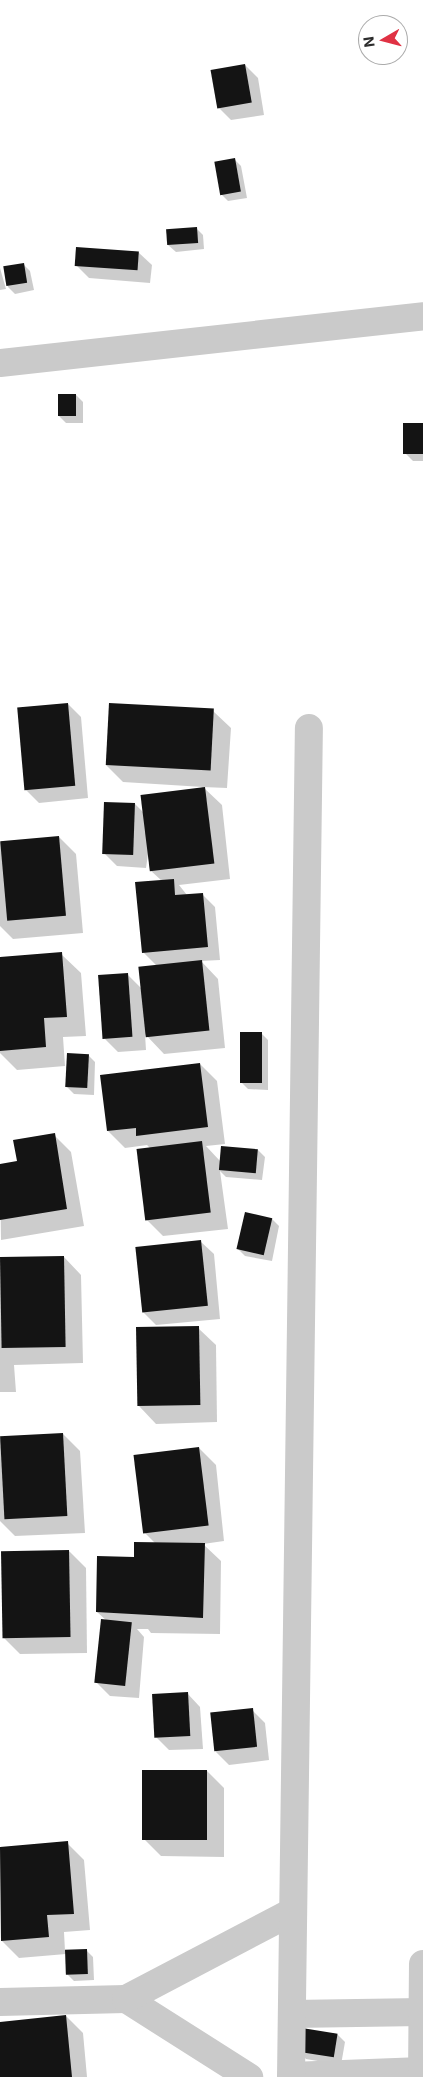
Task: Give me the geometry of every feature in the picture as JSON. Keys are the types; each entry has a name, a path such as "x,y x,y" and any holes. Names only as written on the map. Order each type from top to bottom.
{"street":[{"path":"0,363 423,316"},
{"path":"309,728 291,2077 422,2074 423,1964"},
{"path":"0,2002 126,1999 292,1912"},
{"path":"126,1999 249,2077"},
{"path":"292,2014 422,2012"}],"building":[{"path":"245,64 252,102 217,108 211,70"},
{"path":"235,158 241,191 220,195 214,162"},
{"path":"197,227 198,243 167,245 166,229"},
{"path":"76,247 139,251 138,270 75,266"},
{"path":"24,263 27,283 6,286 3,266"},
{"path":"58,394 76,394 76,416 58,416"},
{"path":"403,423 423,423 423,454 403,454"},
{"path":"68,703 75,786 24,790 17,707"},
{"path":"109,703 214,708 211,770 106,765"},
{"path":"205,787 214,863 150,871 140,795"},
{"path":"104,802 135,803 133,855 102,854"},
{"path":"59,836 66,916 7,921 0,841"},
{"path":"174,879 175,895 203,893 208,947 142,953 135,882"},
{"path":"62,952 67,1017 44,1018 46,1047 0,1051 0,957"},
{"path":"202,960 209,1031 146,1037 138,967"},
{"path":"128,973 132,1037 103,1039 98,975"},
{"path":"240,1032 262,1032 262,1083 240,1083"},
{"path":"67,1053 89,1054 87,1088 65,1087"},
{"path":"200,1063 208,1127 136,1136 136,1128 107,1131 100,1075"},
{"path":"55,1133 67,1209 0,1220 0,1164 17,1161 13,1140"},
{"path":"202,1141 211,1212 145,1221 136,1149"},
{"path":"221,1146 258,1149 256,1173 219,1170"},
{"path":"245,1212 272,1218 264,1255 236,1249"},
{"path":"201,1240 208,1306 142,1313 135,1247"},
{"path":"64,1256 66,1347 2,1348 0,1257"},
{"path":"199,1326 200,1405 137,1406 136,1327"},
{"path":"63,1433 67,1516 4,1519 0,1436"},
{"path":"199,1447 209,1525 143,1533 133,1455"},
{"path":"134,1542 205,1543 203,1618 96,1612 97,1556 134,1557"},
{"path":"69,1550 71,1637 3,1638 1,1551"},
{"path":"101,1619 132,1622 125,1686 94,1683"},
{"path":"188,1692 190,1736 154,1738 152,1694"},
{"path":"253,1708 257,1747 214,1751 210,1712"},
{"path":"142,1770 207,1770 207,1840 142,1840"},
{"path":"68,1841 74,1914 47,1915 49,1937 1,1941 0,1847"},
{"path":"87,1949 88,1974 66,1975 65,1950"},
{"path":"66,2015 72,2077 0,2077 0,2022"},
{"path":"302,2028 338,2034 334,2057 298,2052"}]}
